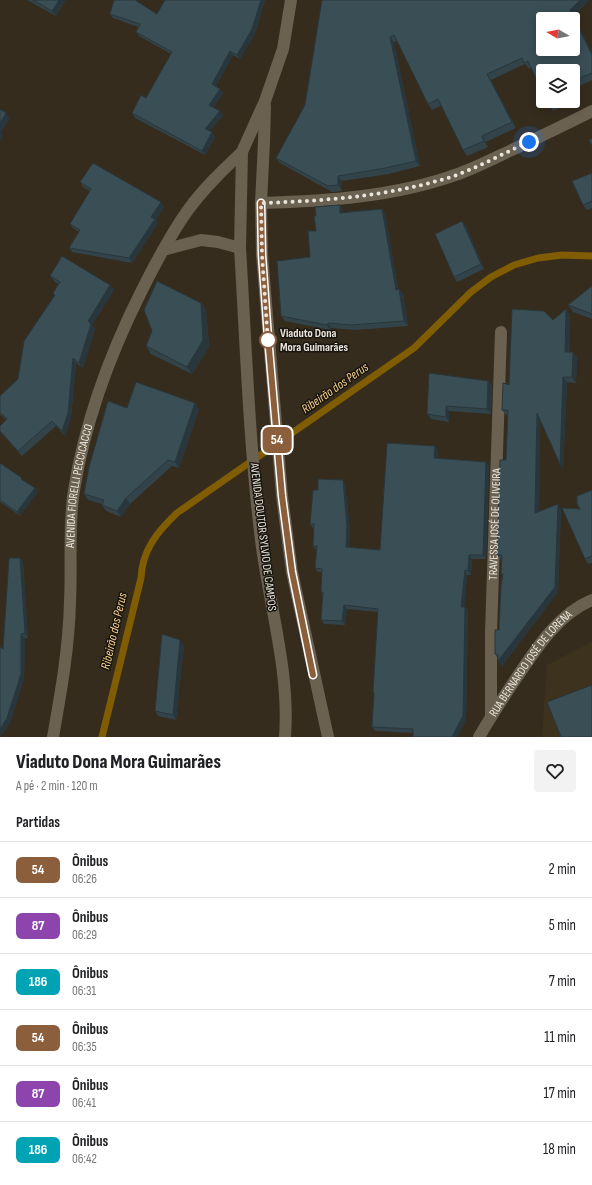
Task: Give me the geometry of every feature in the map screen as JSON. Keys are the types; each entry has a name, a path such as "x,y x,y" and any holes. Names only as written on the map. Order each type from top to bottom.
{"street":[{"name":"AVENIDA FIORELLI PECCICACCO","path":"53,737 64,676 70,602 70,526 73,497 82,452 96,400 115,347 148,277 163,250 188,209 218,175 242,152 265,101 283,49 291,0"},
{"name":"AVENIDA FIORELLI PECCICACCO","path":"261,203 265,101"},
{"path":"261,203 294,203 358,196 387,192 429,183 455,175 490,160 592,111"},
{"name":"AVENIDA FIORELLI PECCICACCO","path":"241,207 242,152"},
{"name":"AVENIDA DOUTOR SYLVIO DE CAMPOS","path":"261,203 262,255 279,463 292,572 313,675 328,737"},
{"name":"AVENIDA DOUTOR SYLVIO DE CAMPOS","path":"241,207 240,248 255,478 261,541 284,675 285,737"},
{"path":"163,250 201,240 213,241 240,248"},
{"name":"TRAVESSA JOSÉ DE OLIVEIRA","path":"491,717 491,632 501,332"},
{"name":"RUA BERNARDO JOSÉ DE LORENA","path":"479,737 532,654 563,619 584,603 592,600"}],"shaded area":[{"path":"592,642 592,737 542,737 547,665"}],"building":[{"path":"33,0 59,0 52,11"},
{"path":"114,0 135,0 157,14 165,0 261,0 252,29 237,55 230,51 212,84 220,89 209,105 220,111 205,129 212,132 202,151 132,113 141,95 146,98 172,52 136,32 140,24 110,14"},
{"path":"322,0 580,0 570,10 571,12 536,12 536,56 580,56 580,30 592,55 592,73 580,78 580,64 536,64 536,79 528,61 524,63 522,58 487,74 512,122 482,136 484,141 463,150 438,99 428,104 394,35 390,37 416,161 338,176 338,185 328,186 276,158 305,105"},
{"path":"0,109 6,113 0,123"},
{"path":"592,138 592,146 589,140"},
{"path":"93,163 161,202 151,217 155,219 129,258 69,248 80,230 70,224 91,189 80,182"},
{"path":"592,173 592,201 583,205 572,181"},
{"path":"340,205 340,213 382,209 396,290 399,289 404,321 351,325 328,323 327,325 281,316 277,261 310,257 308,231 316,231 314,216 316,216 315,207"},
{"path":"462,221 481,264 454,277 435,234"},
{"path":"62,256 110,285 88,321 91,324 79,363 73,358 68,413 62,431 52,421 18,451 0,431 0,426 7,419 0,412 0,396 18,379 24,341 55,295 53,293 60,282 50,276"},
{"path":"157,281 201,303 203,340 187,367 146,346 152,331 144,310"},
{"path":"592,286 592,314 568,305"},
{"path":"512,309 544,311 553,320 566,309 565,352 573,352 572,377 563,377 560,464 537,413 535,513 558,504 555,587 498,661 498,655 495,654 495,630 499,630 503,574 501,574 502,555 497,555 500,460 506,460 508,410 502,410 503,383 509,385"},
{"path":"429,373 488,381 487,409 446,406 446,417 427,414"},
{"path":"136,382 195,403 175,462 168,460 126,498 117,511 102,505 104,500 84,494 89,467 108,401 127,408"},
{"path":"387,443 435,446 434,458 486,462 483,555 469,555 468,571 465,570 461,607 465,607 463,716 452,737 413,737 413,729 372,727 378,609 344,605 342,621 321,620 323,592 321,592 322,569 315,568 317,546 313,546 314,524 310,524 313,490 318,490 318,479 343,480 347,526 346,547 380,550"},
{"path":"0,463 35,488 17,512 0,500"},
{"path":"592,490 592,556 585,559 562,508 580,509 577,504 577,496"},
{"path":"9,558 20,558 25,633 21,634 21,674 7,718 0,729 0,647 3,649"},
{"path":"162,634 180,640 173,715 155,711"},
{"path":"592,685 592,737 561,737 547,702"}],"waterway":[{"name":"Ribeirão dos Perus","path":"102,737 141,578 144,559 152,542 177,513 414,348 471,292 491,277 514,265 538,258 562,255 592,256"}],"bus line":[{"name":"54","path":"261,203 262,255 282,496 292,572 313,675"}],"place":[{"name":"Viaduto Dona Mora Guimarães","path":"268,340"}],"route":[{"path":"268,340 268,342 262,255 261,203 294,203 358,196 387,192 429,183 455,175 529,142"}]}
